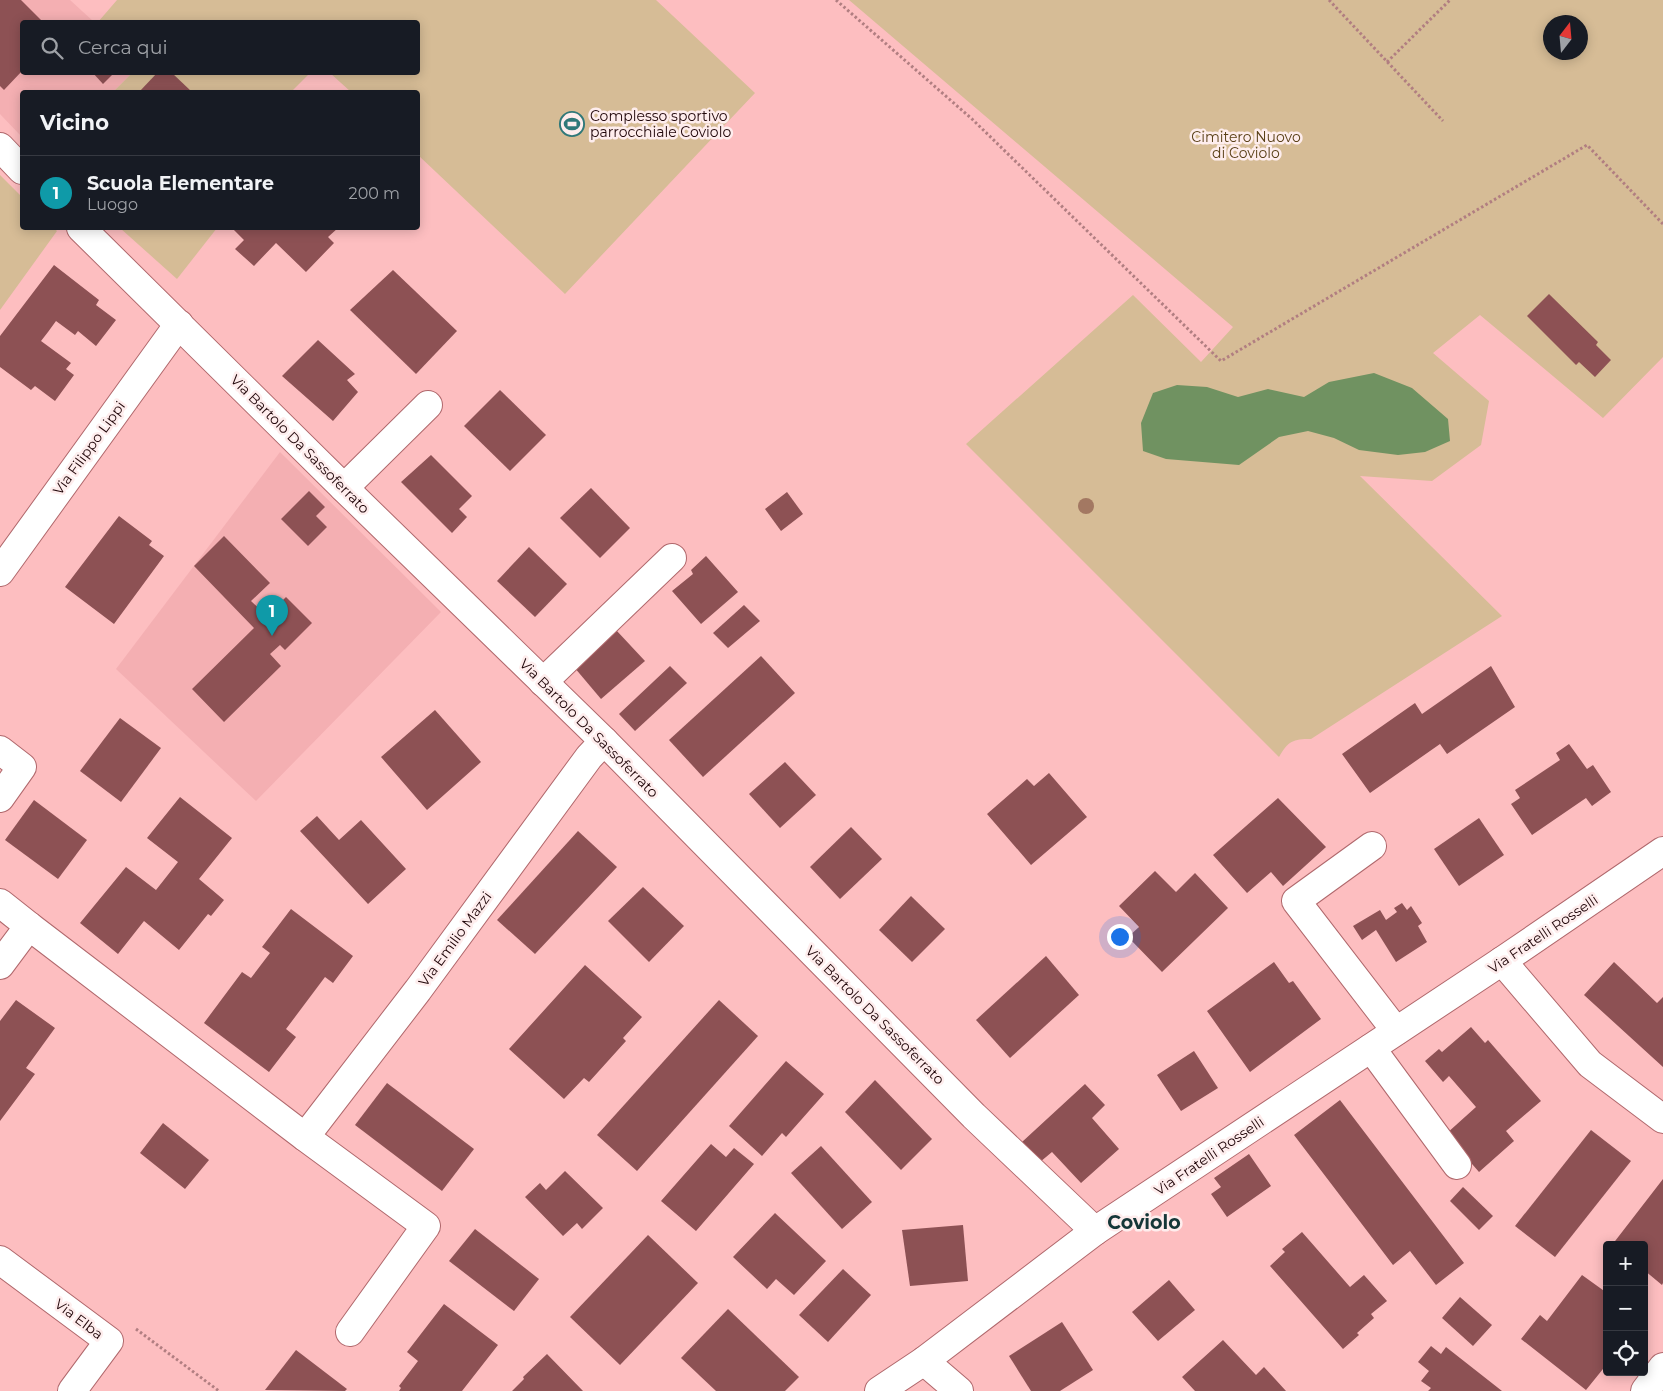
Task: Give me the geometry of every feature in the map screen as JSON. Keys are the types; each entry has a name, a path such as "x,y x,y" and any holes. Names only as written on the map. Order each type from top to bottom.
{"street":[{"path":"0,147 20,168"},
{"name":"Via Bartolo Da Sassoferrato","path":"83,230 604,741 974,1116 1095,1231"},
{"name":"Via Filippo Lippi","path":"0,572 179,324"},
{"path":"344,488 428,405"},
{"path":"543,682 672,558"},
{"name":"Via Emilio Mazzi","path":"305,1137 418,990 589,757 604,741"},
{"path":"0,750 22,767 0,798"},
{"path":"1372,846 1296,901 1396,1031"},
{"name":"Via Fratelli Rosselli","path":"879,1391 924,1361 1095,1231 1502,961 1663,851"},
{"path":"0,903 305,1137 426,1226 350,1332"},
{"path":"0,965 29,926"},
{"path":"1502,961 1590,1064 1663,1119"},
{"path":"1371,1048 1457,1165"},
{"name":"Via Elba","path":"0,1260 109,1341 72,1391"},
{"path":"924,1361 959,1391"},
{"path":"1645,1391 1663,1367"}],"path":[{"path":"836,0 972,120 1221,361 1587,145 1663,224"},
{"path":"1329,0 1443,121"},
{"path":"1388,62 1450,0"},
{"path":"109,1341 125,1320 220,1391"}],"shaded area":[{"path":"0,0 70,0 92,20 20,20 20,75 130,75 115,90 20,90 20,135 0,114"},
{"path":"1374,373 1412,388 1448,419 1450,441 1425,452 1398,455 1359,450 1334,438 1308,431 1279,437 1239,465 1166,459 1143,451 1141,423 1153,393 1177,385 1207,387 1238,397 1268,389 1304,397 1329,382"},
{"path":"280,452 441,612 256,801 116,669"}],"green space":[{"name":"Complesso sportivo parrocchiale Coviolo","path":"117,0 656,0 755,93 565,294 420,157 420,90 349,90 332,75 420,75 420,20 100,20"},
{"name":"Cimitero Nuovo di Coviolo","path":"849,0 1663,0 1663,357 1603,418 1480,315 1433,353 1489,401 1481,445 1432,481 1360,476 1502,616 1311,739 1295,740 1288,744 1279,757 966,444 1133,295 1201,362 1233,327"},
{"path":"130,75 308,75 293,90 115,90"},
{"path":"0,175 20,195 20,230 57,231 0,310"},
{"path":"122,230 215,230 177,279"}],"building":[{"path":"0,0 21,0 41,20 20,20 20,73 4,90 0,86"},
{"path":"95,75 112,75 103,84"},
{"path":"155,75 174,75 190,90 141,90"},
{"path":"234,230 336,230 328,237 334,243 306,272 276,243 254,266 235,249 244,240"},
{"path":"54,265 99,300 96,305 116,320 96,346 78,331 75,335 56,321 41,341 71,363 66,369 74,375 55,401 35,386 31,390 0,367 0,336"},
{"path":"393,270 457,331 416,374 350,310"},
{"path":"1549,294 1598,342 1596,345 1611,360 1595,377 1579,362 1576,365 1527,316"},
{"path":"318,340 355,374 347,380 358,392 333,421 282,376"},
{"path":"500,390 546,435 510,471 464,426"},
{"path":"431,455 472,496 459,509 467,517 452,533 401,482"},
{"path":"591,488 630,528 600,558 560,518"},
{"path":"309,491 325,507 316,516 327,527 308,546 281,519"},
{"path":"787,492 803,514 781,531 765,509"},
{"path":"119,516 152,541 149,545 164,556 114,624 65,587"},
{"path":"224,536 270,583 251,601 267,616 286,597 312,623 285,650 280,645 270,654 281,666 224,722 192,689 254,628 194,566"},
{"path":"529,547 567,584 535,617 497,581"},
{"path":"706,556 738,592 701,624 672,591 693,574 691,570"},
{"path":"744,605 760,621 728,648 713,633"},
{"path":"616,630 645,661 601,699 574,667"},
{"path":"761,656 795,693 703,777 669,740"},
{"path":"670,666 687,683 635,731 619,714"},
{"path":"1491,666 1515,707 1447,754 1440,744 1370,793 1342,754 1415,703 1422,714"},
{"path":"435,710 481,762 427,810 381,757"},
{"path":"120,718 161,748 121,802 80,771"},
{"path":"1569,744 1587,769 1593,765 1611,792 1592,806 1586,798 1532,835 1511,804 1520,798 1515,790 1560,760 1556,753"},
{"path":"785,762 816,795 780,828 749,794"},
{"path":"1049,773 1087,817 1031,865 987,814 1027,779 1034,786"},
{"path":"180,797 232,838 199,879 224,900 211,916 208,914 179,950 144,921 118,954 80,923 126,867 156,890 178,862 147,838"},
{"path":"1278,798 1326,847 1283,886 1271,872 1247,893 1213,855"},
{"path":"34,800 87,840 58,879 5,840"},
{"path":"317,816 339,840 361,820 406,869 368,904 300,831"},
{"path":"1479,818 1504,855 1459,886 1434,849"},
{"path":"851,827 882,859 840,899 810,867"},
{"path":"578,831 617,867 535,954 497,920"},
{"path":"1155,871 1176,892 1195,873 1228,908 1162,972 1128,937 1139,927 1119,906"},
{"path":"643,887 684,926 649,962 608,921"},
{"path":"911,896 945,929 912,962 879,930"},
{"path":"1402,903 1407,910 1411,906 1422,923 1418,926 1427,942 1396,962 1376,930 1362,940 1353,926 1380,910 1386,920 1397,912 1394,908"},
{"path":"291,909 353,956 333,983 325,977 286,1029 296,1037 269,1072 204,1023 242,972 251,978 270,953 262,947"},
{"path":"1046,956 1079,995 1010,1058 976,1020"},
{"path":"1274,962 1289,983 1293,981 1321,1019 1250,1072 1207,1011"},
{"path":"1614,962 1657,1003 1663,997 1663,1067 1584,995"},
{"path":"585,965 642,1017 623,1038 626,1041 589,1082 584,1078 564,1099 509,1049"},
{"path":"16,1000 55,1028 26,1068 35,1074 0,1121 0,1021"},
{"path":"719,1000 758,1036 637,1171 597,1135"},
{"path":"1471,1027 1485,1043 1488,1040 1541,1101 1506,1131 1514,1141 1479,1172 1446,1134 1476,1107 1449,1076 1443,1082 1425,1061 1439,1049 1442,1052"},
{"path":"1194,1051 1218,1088 1181,1111 1157,1075"},
{"path":"786,1061 824,1094 786,1137 782,1133 762,1156 729,1126"},
{"path":"875,1080 932,1139 901,1170 845,1112"},
{"path":"387,1083 474,1149 442,1191 355,1125"},
{"path":"1085,1084 1105,1105 1092,1118 1119,1149 1081,1183 1052,1152 1040,1162 1022,1142"},
{"path":"1340,1100 1464,1263 1436,1285 1410,1251 1393,1265 1294,1135"},
{"path":"163,1123 209,1160 185,1189 140,1153"},
{"path":"1591,1130 1631,1161 1555,1257 1515,1226"},
{"path":"711,1144 726,1157 734,1148 754,1164 696,1231 661,1201"},
{"path":"821,1146 872,1202 842,1229 791,1173"},
{"path":"1249,1154 1271,1186 1227,1217 1211,1194 1221,1187 1214,1178"},
{"path":"565,1171 603,1208 582,1229 577,1223 563,1236 525,1197 540,1183 546,1190"},
{"path":"1663,1179 1662,1285 1648,1273 1648,1241 1615,1241"},
{"path":"1463,1187 1493,1216 1479,1230 1450,1201"},
{"path":"775,1213 826,1261 794,1295 776,1279 767,1289 733,1257"},
{"path":"963,1225 968,1281 910,1286 902,1230"},
{"path":"475,1229 539,1279 514,1311 449,1261"},
{"path":"1302,1232 1350,1287 1364,1275 1387,1301 1371,1314 1374,1318 1343,1349 1270,1266 1285,1252 1282,1249"},
{"path":"648,1235 698,1283 620,1365 570,1317"},
{"path":"843,1269 871,1295 828,1342 799,1315"},
{"path":"1582,1275 1603,1290 1603,1369 1586,1390 1521,1339 1540,1315 1547,1321"},
{"path":"1169,1280 1195,1310 1158,1341 1132,1312"},
{"path":"1460,1297 1492,1325 1473,1346 1442,1318"},
{"path":"444,1304 498,1345 462,1391 399,1391 401,1388 399,1386 418,1361 407,1352"},
{"path":"728,1309 799,1377 785,1391 716,1391 681,1358"},
{"path":"1062,1322 1093,1370 1060,1391 1031,1391 1009,1356"},
{"path":"1223,1340 1256,1375 1264,1367 1286,1391 1195,1391 1182,1377"},
{"path":"1431,1346 1441,1354 1446,1347 1502,1391 1428,1391 1431,1388 1421,1381 1429,1371 1418,1362"},
{"path":"296,1350 347,1389 345,1391 265,1390"},
{"path":"547,1354 583,1391 512,1391 524,1379 523,1377"}],"place":[{"name":"Complesso sportivo parrocchiale Coviolo","path":"572,124"},
{"name":"Scuola Elementare","path":"272,636"}],"district":[{"name":"Coviolo","path":"1144,1222"}]}
